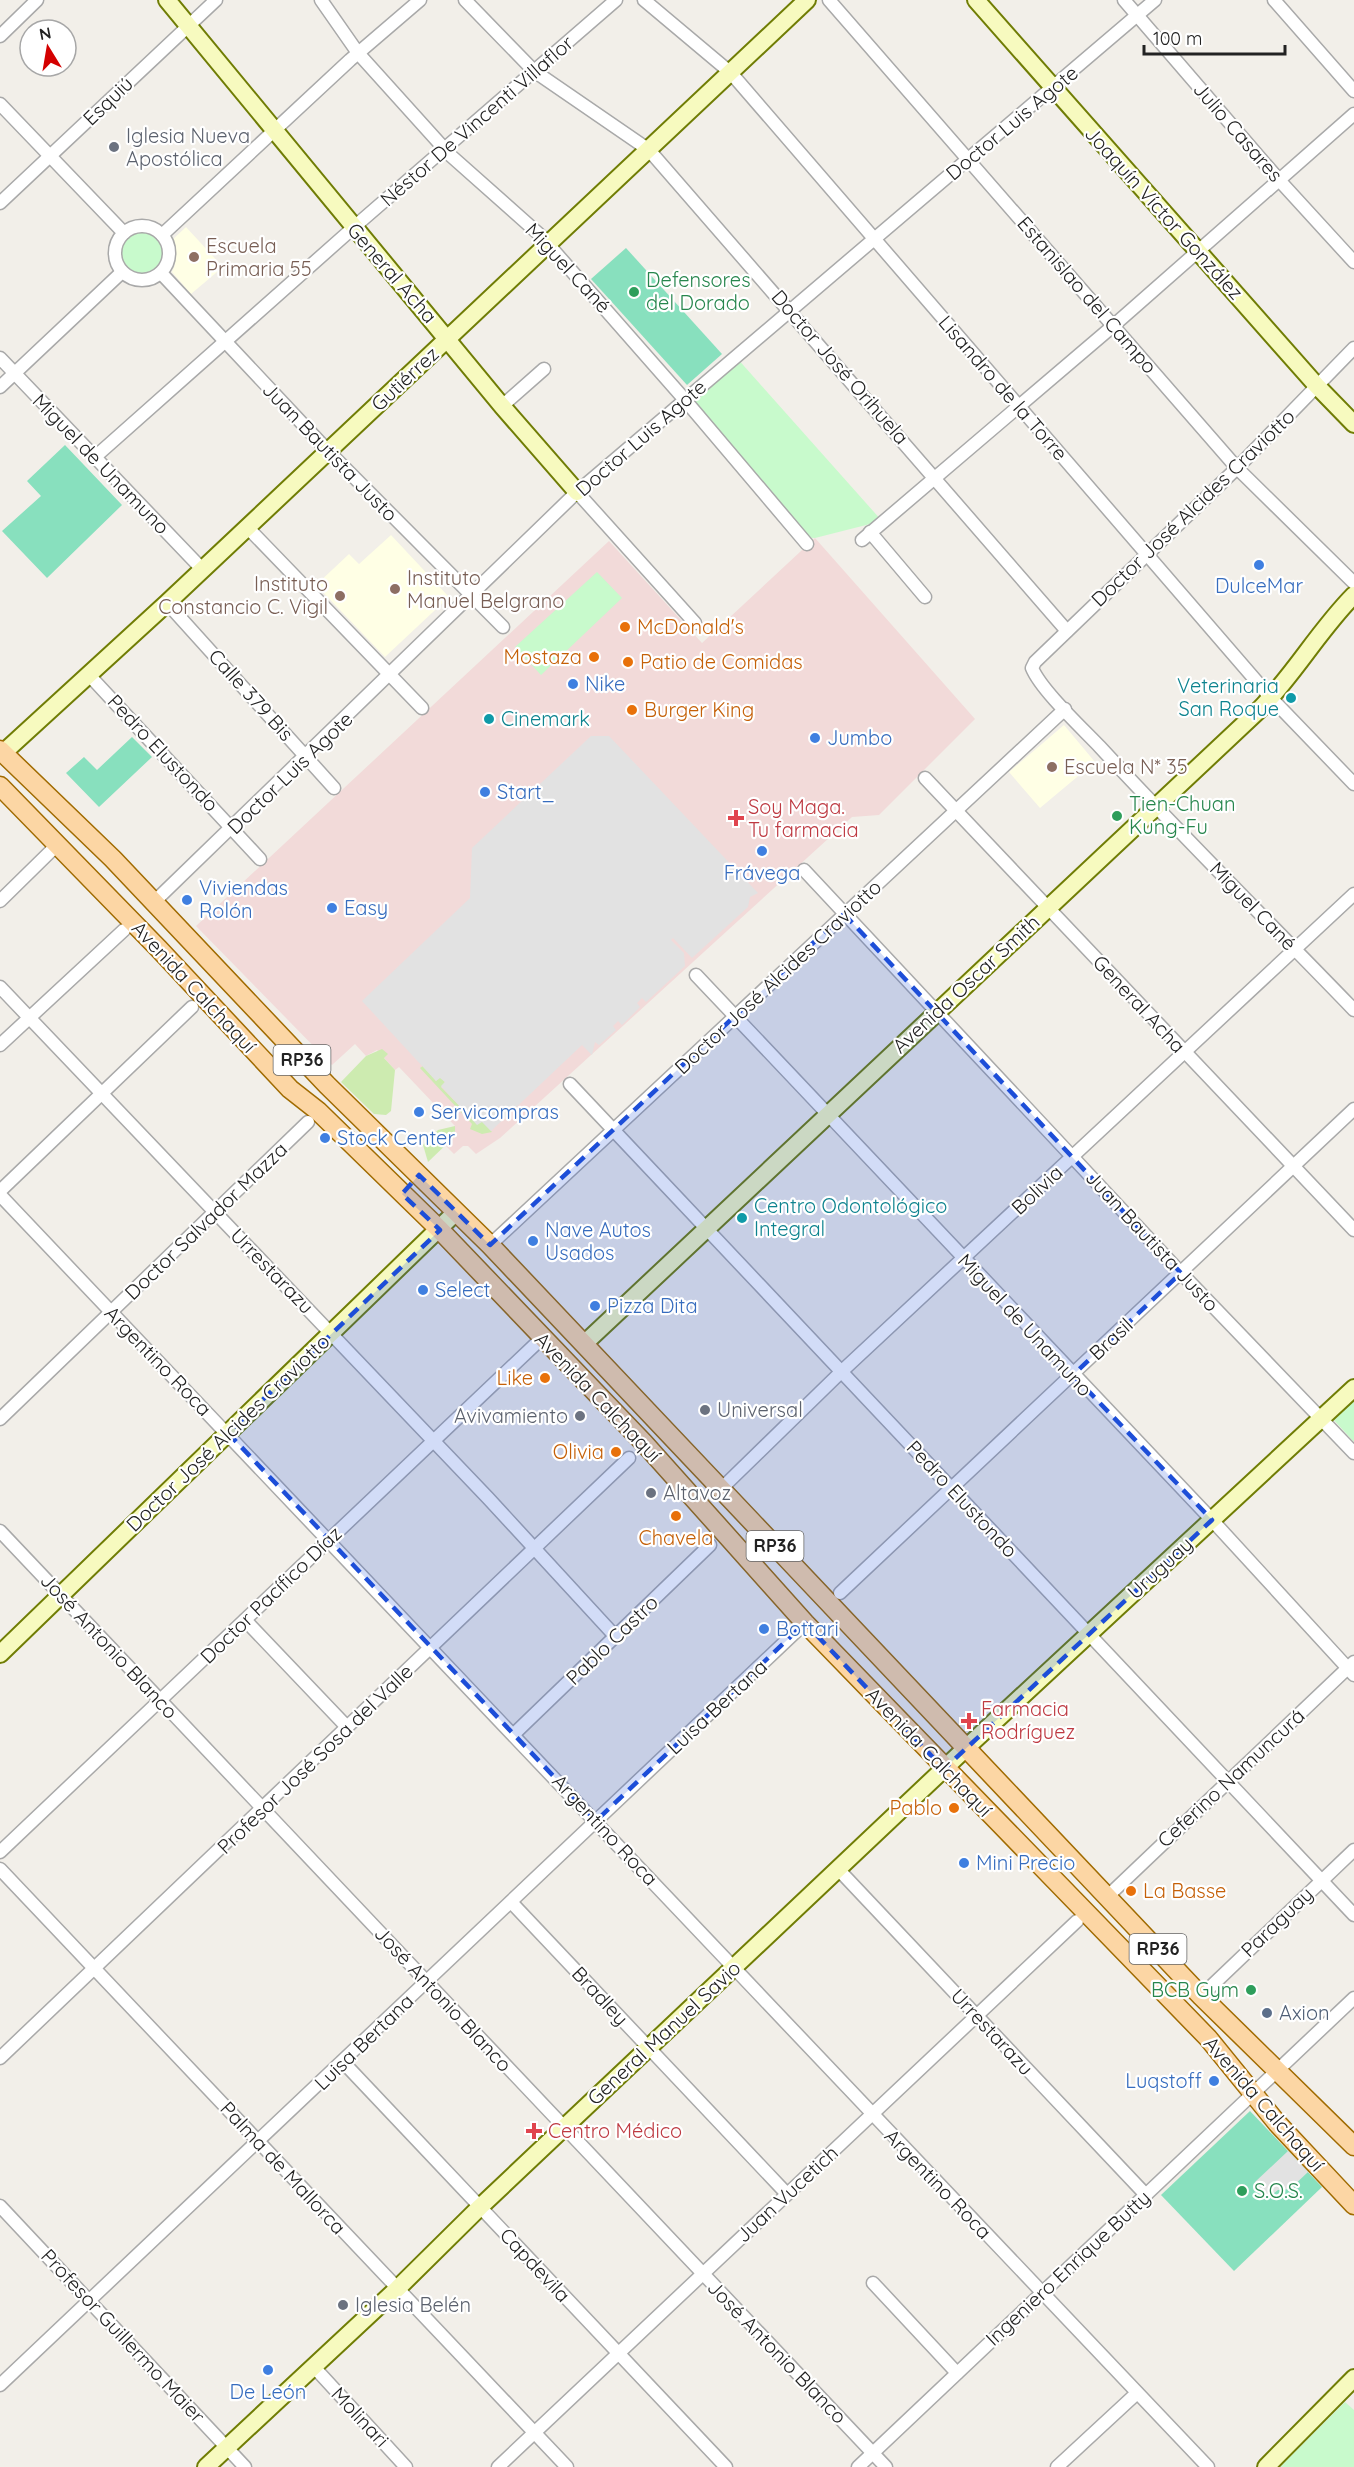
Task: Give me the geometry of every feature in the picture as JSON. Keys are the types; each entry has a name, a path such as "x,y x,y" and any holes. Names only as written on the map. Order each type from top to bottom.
{"main road":[{"name":"General Acha","path":"167,0 353,228 502,406 578,492"},
{"name":"Gutiérrez","path":"1,753 90,675 807,0"},
{"name":"Joaquín Víctor González","path":"976,0 1317,386 1354,424"},
{"name":"Avenida Oscar Smith","path":"575,1354 706,1228 1271,698 1323,629 1354,595"},
{"name":"Avenida Calchaquí","path":"1,753 112,858 327,1086 490,1245 644,1443 805,1623 944,1769 1208,2038 1252,2094 1354,2205"},
{"name":"Avenida Calchaquí","path":"0,786 56,846 159,949 388,1191 396,1196 402,1194 440,1230 542,1338 575,1354 721,1489 1201,1996 1354,2145"},
{"path":"402,1194 419,1175"},
{"name":"Doctor José Alcides Craviotto","path":"0,1654 456,1212"},
{"path":"488,1281 575,1354"},
{"name":"Uruguay","path":"966,1748 1354,1388"},
{"name":"General Manuel Savio","path":"206,2467 397,2289 564,2127 966,1748"},
{"path":"1266,2467 1354,2378"}],"street":[{"path":"0,36 37,0"},
{"name":"Esquiú","path":"0,203 216,0"},
{"name":"Miguel Cané","path":"321,0 358,53 444,148 549,244 807,544"},
{"path":"162,235 273,130 420,0"},
{"name":"Doctor José Orihuela","path":"465,0 534,71 650,150 1067,631"},
{"name":"Néstor De Vincenti Villaflor","path":"95,457 444,148 616,0"},
{"name":"Lisandro de la Torre","path":"644,0 731,73 1271,698 1354,784"},
{"name":"Estanislao del Campo","path":"829,0 1237,468 1354,583"},
{"name":"Julio Casares","path":"1124,0 1279,180 1354,262"},
{"name":"Doctor Luis Agote","path":"153,903 307,757 578,492 1155,0"},
{"path":"1274,0 1354,91"},
{"path":"0,104 124,233"},
{"path":"925,597 866,536 1200,251 1354,114"},
{"path":"139,226 156,230 162,235 170,250 166,266 161,273 154,278 137,280 122,272 115,257 115,248 124,233 139,226"},
{"path":"0,387 122,272"},
{"name":"Juan Bautista Justo","path":"161,273 328,451 502,627"},
{"name":"Doctor José Alcides Craviotto","path":"1032,668 1035,662 1237,468 1354,348"},
{"name":"Miguel de Unamuno","path":"0,358 202,569"},
{"path":"502,406 544,369"},
{"name":"General Acha","path":"578,492 695,623"},
{"path":"247,527 422,708"},
{"name":"Calle 379 Bis","path":"167,603 334,788"},
{"name":"Miguel Cané","path":"1032,668 1035,675 1065,709 1156,807 1354,1010"},
{"name":"Pedro Elustondo","path":"90,675 260,859"},
{"name":"Doctor José Alcides Craviotto","path":"490,1245 1065,709"},
{"name":"General Acha","path":"925,778 1354,1230"},
{"path":"0,901 56,846"},
{"name":"Juan Bautista Justo","path":"804,870 1181,1273 1354,1453"},
{"name":"Bolivia","path":"721,1489 841,1372 1354,894"},
{"path":"0,1045 124,930"},
{"name":"Miguel de Unamuno","path":"696,975 963,1260 1352,1668"},
{"name":"Urrestarazu","path":"0,987 100,1094 333,1333 615,1636"},
{"path":"0,1193 192,1007"},
{"name":"Pedro Elustondo","path":"570,1084 1354,1915"},
{"name":"Brasil","path":"840,1593 1354,1109"},
{"name":"Doctor Salvador Mazza","path":"0,1419 308,1122"},
{"name":"Argentino Roca","path":"0,1193 111,1313 432,1647 1208,2467"},
{"name":"Doctor Pacífico Díaz","path":"0,1852 542,1338"},
{"name":"Profesor José Sosa del Valle","path":"0,2058 629,1458"},
{"name":"José Antonio Blanco","path":"0,1531 886,2467"},
{"name":"Pablo Castro","path":"514,1734 710,1545"},
{"path":"245,1620 346,1727"},
{"name":"Luisa Bertana","path":"0,2385 344,2063 426,1982 805,1623"},
{"name":"Ceferino Namuncurá","path":"1108,1896 1228,1780 1352,1668"},
{"name":"Paraguay","path":"1201,1996 1354,1850"},
{"name":"Palma de Mallorca","path":"0,1869 567,2467"},
{"name":"Urrestarazu","path":"838,1869 1146,2195"},
{"name":"Bradley","path":"511,1902 787,2194"},
{"name":"Juan Vucetich","path":"498,2467 1077,1921"},
{"name":"Ingeniero Enrique Butty","path":"858,2467 1354,1998"},
{"name":"Capdevila","path":"344,2063 726,2467"},
{"name":"Profesor Guillermo Maier","path":"0,2206 245,2467"},
{"path":"873,2283 957,2373"},
{"name":"Molinari","path":"314,2367 406,2467"},
{"path":"1057,2467 1137,2393"}],"highlighted area":[{"path":"844,914 1181,1273 1073,1375 1212,1520 944,1769 805,1623 596,1821 228,1433 440,1230 402,1194 419,1175 490,1245"}],"shaded area":[{"name":"Escuela Primaria 55","path":"186,227 223,267 191,294 172,272 175,265 172,240"},
{"name":"Instituto Manuel Belgrano","path":"391,535 449,597 385,657 316,585 349,554 359,564"},
{"path":"815,538 975,719 879,815 852,817 500,1138 476,1154 468,1146 463,1146 454,1154 445,1145 455,1136 455,1126 399,1067 395,1070 377,1050 366,1056 355,1044 332,1065 196,926 609,541 702,643"},
{"name":"Escuela N* 35","path":"1064,725 1095,762 1040,808 1009,772"},
{"path":"591,736 609,736 758,893 750,897 748,907 692,958 673,938 671,940 684,953 685,966 646,1002 642,998 637,1003 640,1007 622,1025 618,1021 613,1026 616,1030 599,1045 595,1042 592,1055 582,1045 491,1131 482,1122 477,1125 441,1086 445,1082 440,1078 436,1081 362,1001 470,898 472,848"},
{"path":"1288,2151 1308,2172 1290,2189 1278,2190 1269,2197 1255,2182"}],"green space":[{"path":"143,230 152,231 159,237 165,244 165,262 159,269 152,275 143,276 134,275 127,269 121,262 120,253 121,244 127,237 134,231"},
{"name":"Defensores del Dorado","path":"626,248 722,354 687,385 591,279"},
{"path":"736,357 882,521 815,538 801,537 685,400"},
{"path":"65,445 122,505 47,578 2,531 41,496 27,481"},
{"path":"597,572 622,598 541,675 515,647"},
{"path":"132,737 152,757 99,807 66,773 84,757 97,770"},
{"path":"382,1049 388,1054 384,1058 395,1070 391,1111 386,1115 374,1114 341,1082 366,1056"},
{"path":"423,1066 436,1081 440,1077 445,1082 441,1087 477,1124 482,1121 492,1132 482,1134 470,1129 472,1124 420,1068"},
{"path":"455,1126 455,1136 428,1162 423,1145 438,1130"},
{"path":"1354,1397 1354,1442 1332,1418"},
{"name":"S.O.S.","path":"1250,2111 1322,2187 1234,2271 1161,2195"},
{"path":"1345,2402 1354,2410 1354,2467 1280,2467"}],"place":[{"name":"Iglesia Nueva Apostólica","path":"114,147"},
{"name":"Escuela Primaria 55","path":"194,257"},
{"name":"Defensores del Dorado","path":"634,292"},
{"name":"DulceMar","path":"1259,565"},
{"name":"Instituto Manuel Belgrano","path":"395,589"},
{"name":"Instituto Constancio C. Vigil","path":"340,596"},
{"name":"McDonald's","path":"625,627"},
{"name":"Mostaza","path":"594,657"},
{"name":"Patio de Comidas","path":"628,662"},
{"name":"Nike","path":"573,684"},
{"name":"Veterinaria San Roque","path":"1291,698"},
{"name":"Burger King","path":"632,710"},
{"name":"Cinemark","path":"489,719"},
{"name":"Jumbo","path":"815,738"},
{"name":"Escuela N* 35","path":"1052,767"},
{"name":"Start_","path":"485,792"},
{"name":"Tien-Chuan Kung-Fu","path":"1117,816"},
{"name":"Soy Maga. Tu farmacia","path":"736,818"},
{"name":"Frávega","path":"762,851"},
{"name":"Viviendas Rolón","path":"187,900"},
{"name":"Easy","path":"332,908"},
{"name":"Servicompras","path":"419,1112"},
{"name":"Stock Center","path":"325,1138"},
{"name":"Centro Odontológico Integral","path":"742,1218"},
{"name":"Nave Autos Usados","path":"533,1241"},
{"name":"Select","path":"423,1290"},
{"name":"Pizza Dita","path":"595,1306"},
{"name":"Like","path":"545,1378"},
{"name":"Universal","path":"705,1410"},
{"name":"Avivamiento","path":"580,1416"},
{"name":"Olivia","path":"616,1452"},
{"name":"Altavoz","path":"651,1493"},
{"name":"Chavela","path":"676,1516"},
{"name":"Bottari","path":"764,1629"},
{"name":"Farmacia Rodríguez","path":"969,1721"},
{"name":"Pablo","path":"954,1808"},
{"name":"Mini Precio","path":"964,1863"},
{"name":"La Basse","path":"1131,1891"},
{"name":"BCB Gym","path":"1251,1990"},
{"name":"Axion","path":"1267,2013"},
{"name":"Luqstoff","path":"1214,2081"},
{"name":"Centro Médico","path":"534,2131"},
{"name":"S.O.S.","path":"1242,2191"},
{"name":"Iglesia Belén","path":"343,2305"},
{"name":"De León","path":"268,2370"}]}
